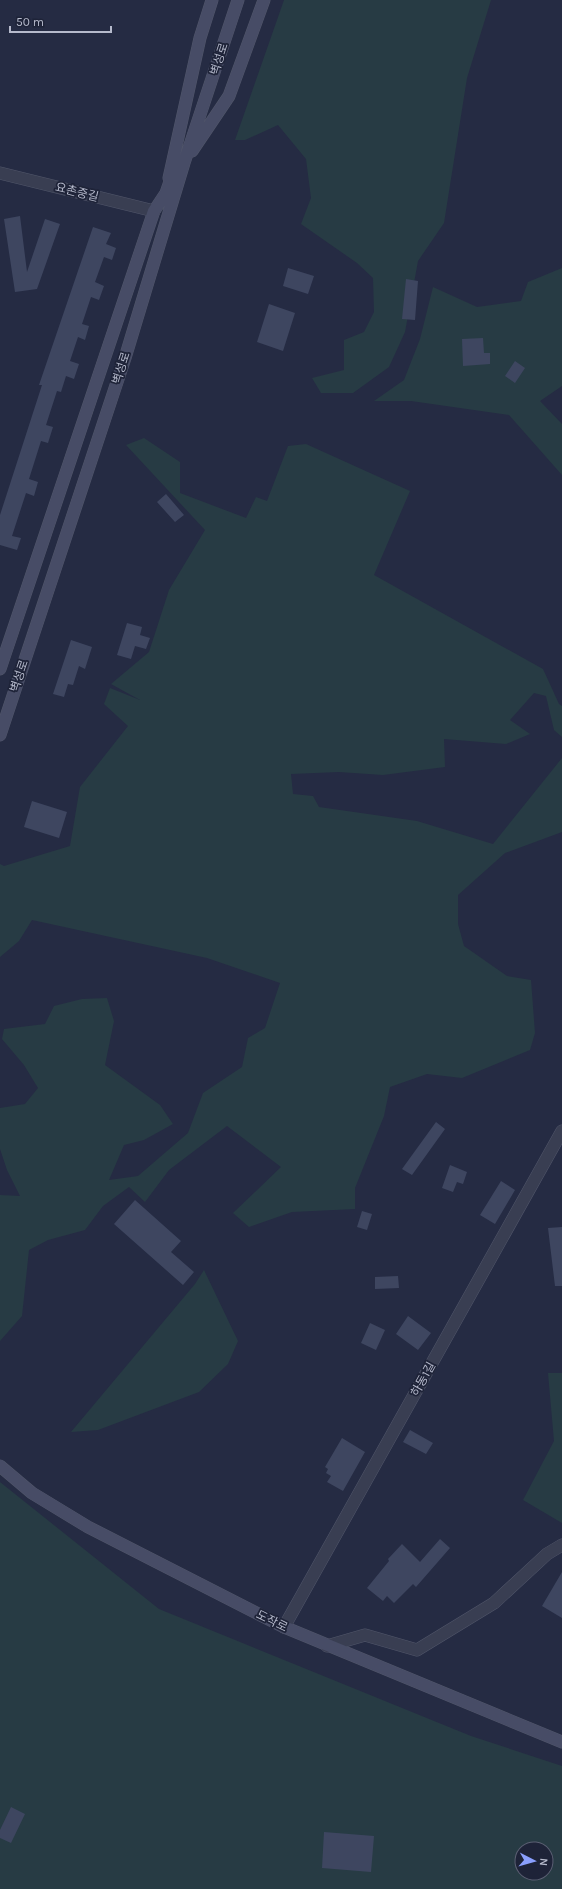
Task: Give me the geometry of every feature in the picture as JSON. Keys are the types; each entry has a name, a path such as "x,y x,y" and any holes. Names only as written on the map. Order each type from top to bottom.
{"main road":[{"path":"166,193 200,38 212,0"},
{"name":"벽성로","path":"0,669 154,211 166,193 189,131 230,0"},
{"name":"벽성로","path":"0,735 120,373 184,163 238,0"},
{"path":"184,163 229,96 264,0"},
{"name":"도작로","path":"0,1466 32,1493 88,1527 284,1627 562,1742"}],"street":[{"name":"요촌중길","path":"0,173 154,211"},
{"name":"하동1길","path":"284,1627 562,1131"},
{"path":"327,1646 365,1635 417,1650 494,1603 547,1554 562,1545"}],"shaded area":[{"path":"284,0 491,0 467,78 444,223 418,261 405,332 389,367 353,393 321,393 312,378 344,370 344,340 364,332 374,312 373,278 357,263 301,224 311,198 306,159 278,125 245,140 235,140"},
{"path":"562,268 562,386 540,401 562,424 562,475 509,415 411,401 374,401 404,380 420,339 433,287 477,307 521,301 528,282"},
{"path":"144,438 180,462 180,493 246,518 256,497 267,501 288,446 306,444 410,491 374,575 543,669 559,704 562,706 562,737 554,730 546,696 534,693 510,720 530,734 506,744 444,739 445,767 383,775 339,772 291,774 293,794 313,796 319,807 417,821 493,844 562,758 562,832 505,853 458,895 458,924 464,946 507,976 531,980 535,1033 530,1050 462,1078 427,1074 390,1087 384,1116 355,1188 355,1209 292,1212 249,1227 233,1213 281,1167 227,1126 169,1170 145,1202 129,1187 103,1206 85,1230 48,1240 29,1250 22,1316 0,1341 0,1195 20,1196 7,1170 0,1149 0,1108 25,1104 38,1088 24,1065 2,1039 4,1029 45,1024 54,1006 82,999 107,998 114,1021 105,1065 160,1105 173,1124 144,1140 124,1145 109,1180 138,1176 188,1133 203,1093 242,1067 248,1038 265,1028 280,983 207,958 32,920 19,941 0,957 0,864 4,866 70,846 80,787 128,726 104,704 110,688 140,700 111,684 149,652 169,590 205,530 126,445"},
{"path":"204,1270 238,1341 228,1364 199,1392 98,1430 71,1432 195,1284"},
{"path":"548,1373 562,1373 562,1523 523,1500 554,1441"},
{"path":"0,1482 159,1609 471,1736 562,1766 562,1889 0,1889"}],"building":[{"path":"20,216 27,272 45,219 60,224 37,289 15,292 4,219"},
{"path":"93,227 111,233 106,244 116,248 112,260 104,257 95,282 104,286 99,300 91,297 82,324 89,326 85,340 78,337 70,361 79,364 74,379 66,376 61,392 57,391 46,425 53,427 48,443 41,441 29,479 38,482 34,496 26,493 12,536 21,538 17,550 0,545 0,515 42,385 39,385"},
{"path":"288,268 314,276 308,294 283,286"},
{"path":"406,279 418,281 415,320 402,319"},
{"path":"269,304 295,313 283,351 257,342"},
{"path":"483,338 484,353 490,353 490,364 463,366 462,339"},
{"path":"515,361 525,368 515,383 505,376"},
{"path":"166,494 184,515 175,522 157,502"},
{"path":"127,623 142,627 140,635 150,638 146,649 135,646 131,659 117,655"},
{"path":"71,640 92,647 85,669 79,666 73,685 68,684 64,697 53,694"},
{"path":"32,801 67,812 59,838 24,827"},
{"path":"436,1122 445,1129 412,1175 402,1169"},
{"path":"450,1165 467,1172 463,1184 457,1182 453,1192 442,1188"},
{"path":"501,1181 515,1190 495,1224 480,1215"},
{"path":"135,1200 181,1241 171,1252 194,1272 183,1285 114,1224"},
{"path":"362,1211 372,1214 367,1230 357,1227"},
{"path":"562,1227 562,1286 555,1286 548,1228"},
{"path":"398,1276 399,1288 375,1289 375,1277"},
{"path":"408,1316 431,1333 418,1350 396,1334"},
{"path":"370,1323 385,1330 376,1350 361,1343"},
{"path":"410,1430 433,1443 426,1454 403,1442"},
{"path":"342,1438 365,1452 343,1491 327,1482 331,1476 326,1473 328,1469 325,1467"},
{"path":"440,1539 450,1548 416,1587 413,1584 394,1603 387,1596 383,1601 367,1588 389,1561 388,1559 402,1544 420,1562"},
{"path":"562,1572 562,1618 542,1606"},
{"path":"11,1807 25,1814 11,1843 0,1838 0,1830"},
{"path":"324,1832 374,1836 371,1872 322,1868"}]}
